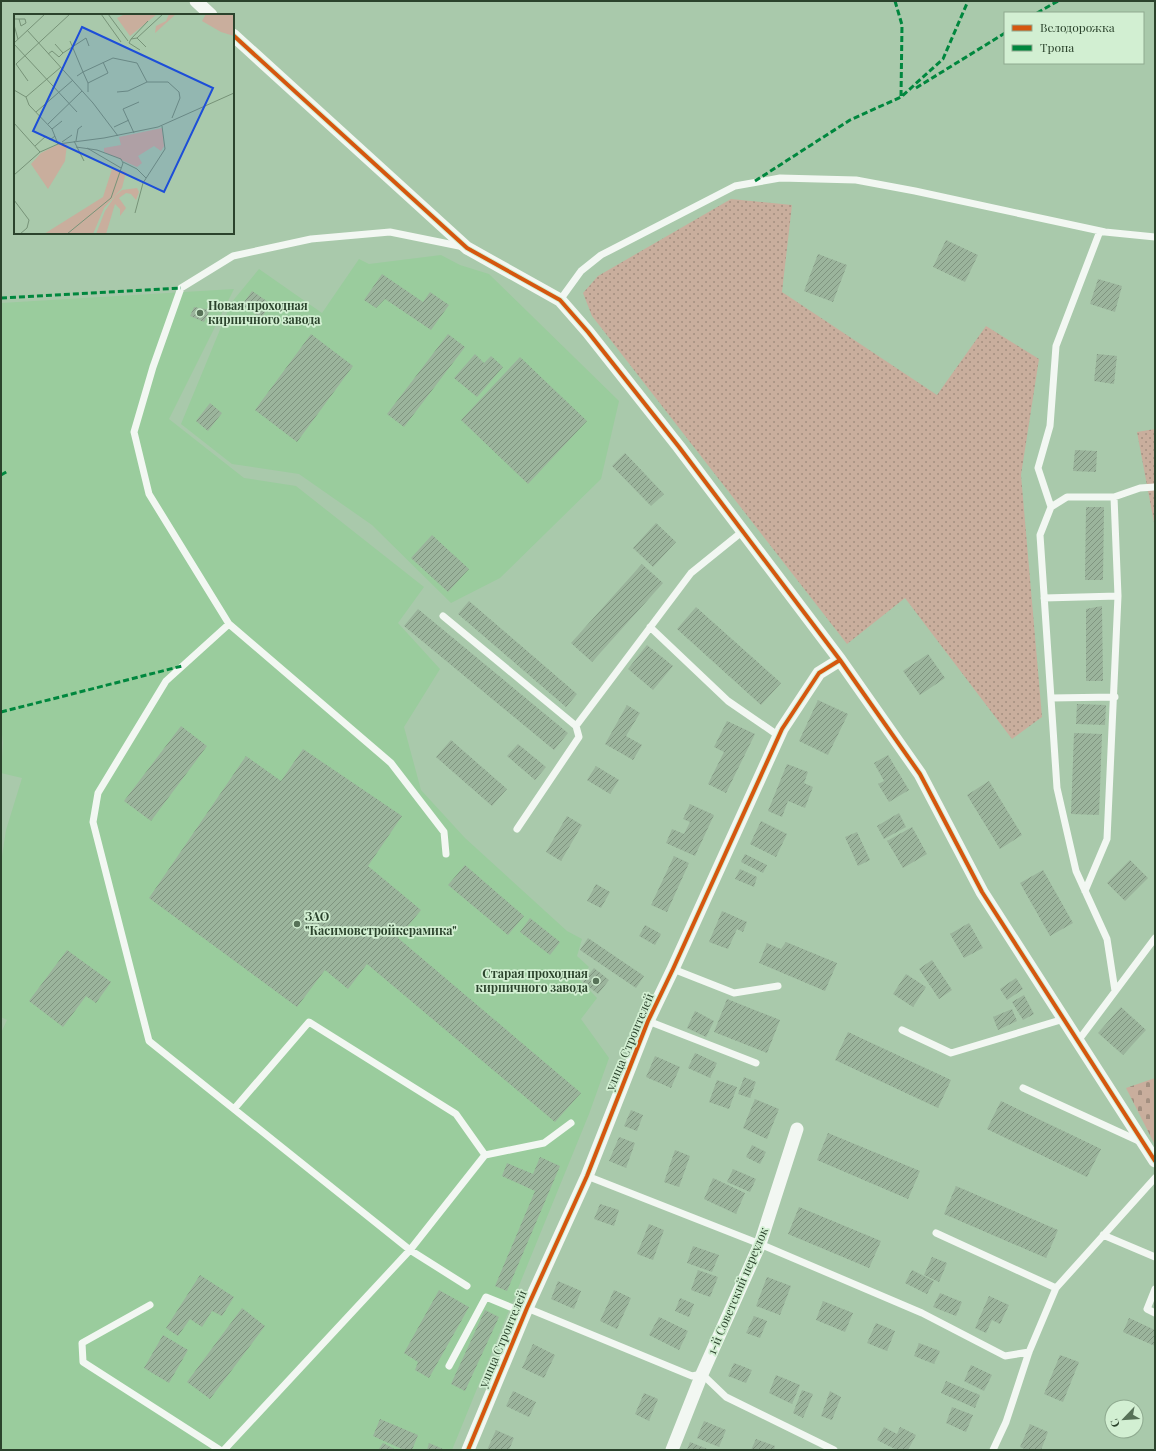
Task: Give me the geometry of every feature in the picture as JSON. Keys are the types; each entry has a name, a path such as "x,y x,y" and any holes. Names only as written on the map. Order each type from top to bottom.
{"street":[{"path":"196,1 210,14"},
{"path":"234,36 467,248 560,300 602,350 743,531 840,660 920,774 982,892 1155,1161"},
{"name":"улица Строителей","path":"468,1450 526,1311 587,1176 648,1021 779,736 819,672 840,660"},
{"name":"1-й Советский переулок","path":"672,1450 702,1374 760,1244 797,1129"}],"lane":[{"path":"560,300 581,271 601,256 735,186 755,181 780,178 856,180 1100,231 1155,237"},
{"path":"1051,507 1038,468 1050,426 1056,346 1100,231"},
{"path":"446,854 444,832 391,763 228,624 149,494 134,432 153,367 181,288 233,256 311,239 390,232 467,248"},
{"path":"1115,991 1107,939 1076,871 1057,788 1040,535 1051,507 1067,497 1114,496 1140,488 1155,487"},
{"path":"1085,891 1107,839 1115,697 1118,596 1114,496"},
{"path":"576,726 691,573 743,531"},
{"path":"1044,598 1118,596"},
{"path":"443,616 576,726 579,737 517,829"},
{"path":"228,624 166,681 98,793 93,822 149,1041 410,1250 466,1286"},
{"path":"650,627 728,701 779,736"},
{"path":"1051,698 1115,697"},
{"path":"1078,1041 1155,938"},
{"path":"673,969 734,993 778,986"},
{"path":"902,1030 951,1053 1064,1019"},
{"path":"648,1021 756,1063"},
{"path":"234,1109 309,1022 456,1114 485,1155"},
{"path":"1023,1088 1143,1143"},
{"path":"224,1450 410,1250 485,1155 544,1143 571,1123"},
{"path":"587,1176 760,1244 922,1313 1005,1356 1029,1352"},
{"path":"993,1450 1006,1422 1029,1352 1056,1288 1155,1178"},
{"path":"936,1233 1056,1288"},
{"path":"1103,1235 1155,1257"},
{"path":"1155,1290 1147,1309 1155,1313"},
{"path":"449,1366 486,1297 526,1311 692,1376 702,1374 726,1397 834,1450"},
{"path":"150,1305 82,1344 83,1362 220,1450"}],"shaded area":[{"path":"441,255 460,265 489,274 619,401 601,479 500,578 451,603 372,525 299,474 232,464 181,424 231,303 259,269 322,313 359,259 369,264"},
{"path":"234,289 169,419 244,478 296,486 424,587 398,623 440,669 404,727 421,790 465,838 567,931 582,939 577,956 589,967 580,980 597,998 581,1019 609,1058 589,1114 452,1450 1,1450 1,1033 7,1020 1,1017 1,863 6,830 22,778 1,773 3,743 1,725 1,303"}],"green space":[{"path":"731,199 792,205 782,292 937,395 986,326 1039,359 1021,475 1042,717 1012,739 905,598 847,644 592,316 583,293 598,276"},
{"path":"1155,429 1155,528 1137,432"},
{"path":"1155,1078 1155,1145 1126,1088"}],"building":[{"path":"946,240 978,255 965,282 933,267"},
{"path":"818,254 847,265 833,302 804,291"},
{"path":"382,274 423,302 430,292 449,305 431,330 385,299 376,308 364,300"},
{"path":"1098,279 1122,286 1115,312 1090,304"},
{"path":"252,291 271,304 261,318 242,305"},
{"name":"Новая проходная кирпичного завода","path":"194,307 210,310 204,322 190,316"},
{"path":"311,334 353,366 297,442 255,410"},
{"path":"448,334 465,347 404,427 387,414"},
{"path":"475,354 484,363 491,356 503,367 477,397 454,378"},
{"path":"1097,354 1117,356 1114,384 1094,381"},
{"path":"520,357 587,421 528,484 461,420"},
{"path":"210,403 222,413 208,431 196,421"},
{"path":"1075,450 1097,451 1096,472 1073,471"},
{"path":"625,453 664,494 651,506 612,466"},
{"path":"1086,507 1104,507 1103,580 1085,580"},
{"path":"656,523 676,542 653,567 633,548"},
{"path":"432,535 469,569 448,592 411,558"},
{"path":"642,564 663,583 592,662 571,643"},
{"path":"469,601 577,694 566,707 458,614"},
{"path":"1102,606 1103,681 1086,681 1086,609"},
{"path":"696,607 781,683 761,705 677,629"},
{"path":"418,609 568,733 554,750 404,626"},
{"path":"647,645 673,666 653,690 628,669"},
{"path":"928,654 945,678 920,695 903,671"},
{"path":"818,700 848,714 828,755 799,741"},
{"path":"1077,704 1106,705 1105,725 1076,724"},
{"path":"627,705 640,713 626,736 642,745 633,760 605,744"},
{"path":"727,721 755,734 726,793 708,784 724,752 714,747"},
{"path":"181,726 207,746 151,821 124,801"},
{"path":"1074,733 1102,734 1099,815 1071,814"},
{"path":"451,740 507,789 492,806 436,757"},
{"path":"518,744 546,767 535,780 507,756"},
{"name":"ЗАО \"Касимовстройкерамика\"","path":"303,749 402,816 368,866 421,910 398,938 581,1093 555,1122 367,964 348,989 325,970 297,1007 149,898 246,756 281,781"},
{"path":"888,755 909,790 889,802 878,784 884,781 874,763"},
{"path":"787,764 808,772 804,783 813,787 805,808 788,801 782,817 768,811"},
{"path":"596,766 619,780 610,794 587,780"},
{"path":"989,781 1022,835 1000,849 967,795"},
{"path":"690,804 714,815 695,856 666,843 672,829 684,834 690,822 683,819"},
{"path":"899,813 906,827 884,839 877,826"},
{"path":"567,816 582,825 561,861 546,852"},
{"path":"761,821 787,834 776,857 750,844"},
{"path":"912,827 927,854 903,868 887,841"},
{"path":"857,832 870,860 858,866 845,837"},
{"path":"745,854 767,865 763,873 741,862"},
{"path":"674,856 689,863 667,912 651,905"},
{"path":"1130,860 1148,878 1125,901 1107,883"},
{"path":"465,865 524,916 508,935 448,885"},
{"path":"740,869 757,877 754,887 735,879"},
{"path":"1043,870 1073,923 1050,936 1020,883"},
{"path":"596,884 610,892 601,908 587,901"},
{"path":"722,911 747,922 743,932 737,929 728,949 709,942"},
{"path":"530,918 560,942 550,955 520,932"},
{"path":"969,923 983,948 964,958 950,934"},
{"path":"645,925 661,934 655,945 639,936"},
{"path":"588,938 644,976 636,988 580,950"},
{"path":"786,942 837,963 825,991 759,963 767,943 781,949"},
{"path":"67,950 111,982 96,1003 86,996 63,1027 29,1001"},
{"path":"932,960 952,990 939,999 919,969"},
{"name":"Старая проходная кирпичного завода","path":"594,968 609,980 598,994 583,982"},
{"path":"906,974 926,987 913,1007 893,994"},
{"path":"1016,978 1023,989 1007,1000 1000,989"},
{"path":"1024,995 1034,1014 1023,1020 1012,1002"},
{"path":"727,999 780,1020 767,1053 714,1032"},
{"path":"1121,1007 1146,1030 1123,1055 1098,1033"},
{"path":"1012,1009 1017,1021 998,1030 993,1017"},
{"path":"695,1011 714,1021 706,1037 687,1028"},
{"path":"848,1032 951,1080 938,1108 835,1060"},
{"path":"695,1053 717,1063 710,1078 688,1068"},
{"path":"655,1056 680,1067 671,1088 646,1077"},
{"path":"744,1077 756,1082 750,1098 738,1094"},
{"path":"717,1080 737,1087 729,1109 709,1102"},
{"path":"755,1099 779,1109 767,1139 743,1128"},
{"path":"1001,1101 1101,1149 1087,1177 987,1129"},
{"path":"631,1110 643,1115 637,1131 624,1126"},
{"path":"828,1133 920,1171 908,1199 817,1160"},
{"path":"619,1137 635,1143 626,1168 609,1161"},
{"path":"752,1145 766,1152 760,1164 746,1157"},
{"path":"675,1150 690,1156 679,1187 664,1182"},
{"path":"540,1157 560,1166 507,1291 495,1286 535,1191 502,1176 507,1163 533,1174"},
{"path":"733,1169 756,1179 750,1192 727,1182"},
{"path":"713,1178 745,1193 736,1214 704,1199"},
{"path":"956,1186 1058,1230 1046,1258 944,1214"},
{"path":"600,1204 619,1210 614,1226 594,1219"},
{"path":"799,1207 881,1241 869,1268 788,1234"},
{"path":"649,1224 664,1230 653,1260 637,1254"},
{"path":"693,1246 719,1255 712,1272 687,1263"},
{"path":"932,1257 947,1263 939,1282 924,1275"},
{"path":"698,1270 718,1277 710,1297 691,1290"},
{"path":"912,1270 934,1281 927,1294 905,1283"},
{"path":"200,1275 234,1297 222,1316 212,1311 202,1327 190,1319 178,1336 166,1328"},
{"path":"767,1277 791,1286 780,1315 756,1306"},
{"path":"558,1281 581,1291 574,1309 551,1299"},
{"path":"439,1290 469,1307 429,1378 415,1370 418,1362 404,1353"},
{"path":"614,1290 631,1298 617,1329 600,1321"},
{"path":"940,1293 962,1302 956,1316 933,1307"},
{"path":"989,1296 1009,1305 1000,1324 992,1320 986,1333 975,1328"},
{"path":"680,1298 694,1304 689,1317 675,1311"},
{"path":"823,1301 853,1313 845,1332 816,1320"},
{"path":"242,1308 265,1326 210,1399 187,1382"},
{"path":"485,1310 499,1317 465,1391 451,1384"},
{"path":"754,1316 767,1321 760,1338 746,1333"},
{"path":"659,1317 688,1331 679,1350 649,1335"},
{"path":"1129,1318 1155,1330 1155,1346 1123,1332"},
{"path":"876,1323 895,1331 887,1351 867,1343"},
{"path":"163,1335 188,1350 169,1383 144,1368"},
{"path":"919,1343 940,1351 934,1364 914,1356"},
{"path":"533,1344 555,1355 544,1378 522,1368"},
{"path":"1060,1355 1079,1362 1063,1402 1044,1394"},
{"path":"734,1363 752,1370 746,1383 728,1376"},
{"path":"971,1365 992,1375 984,1391 964,1381"},
{"path":"776,1375 800,1385 792,1404 769,1393"},
{"path":"946,1381 980,1395 975,1408 941,1393"},
{"path":"802,1390 813,1394 803,1418 793,1413"},
{"path":"513,1391 536,1402 529,1417 506,1406"},
{"path":"830,1391 841,1397 832,1420 821,1416"},
{"path":"644,1393 658,1399 649,1421 635,1414"},
{"path":"952,1407 973,1415 966,1432 946,1423"},
{"path":"380,1419 418,1435 412,1450 404,1450 373,1436"},
{"path":"704,1421 726,1430 719,1447 697,1438"},
{"path":"1030,1424 1048,1432 1041,1450 1027,1450 1020,1447"},
{"path":"884,1427 897,1434 900,1427 916,1435 908,1450 897,1450 877,1440"},
{"path":"496,1430 514,1438 509,1450 487,1450"},
{"path":"756,1439 775,1446 774,1450 751,1450"},
{"path":"690,1442 710,1450 687,1450"},
{"path":"383,1443 396,1450 378,1450"},
{"path":"429,1443 443,1449 443,1450 427,1450"}],"marked path":[{"path":"895,1 902,25 901,97"},
{"path":"755,181 850,120 901,97 943,59 968,1"},
{"path":"1039,12 1058,1"},
{"path":"916,88 1004,34"},
{"path":"1,298 181,288"},
{"path":"1,475 8,471"},
{"path":"1,712 182,666"}],"cycle path":[{"path":"234,36 467,248 560,300 588,332 679,447 840,660 920,774 982,892 1155,1161"},
{"path":"468,1450 527,1308 587,1176 648,1021 782,729 819,673 840,660"}],"place":[{"name":"Новая проходная кирпичного завода","path":"200,313"},
{"name":"ЗАО \"Касимовстройкерамика\"","path":"297,924"},
{"name":"Старая проходная кирпичного завода","path":"596,981"}]}
